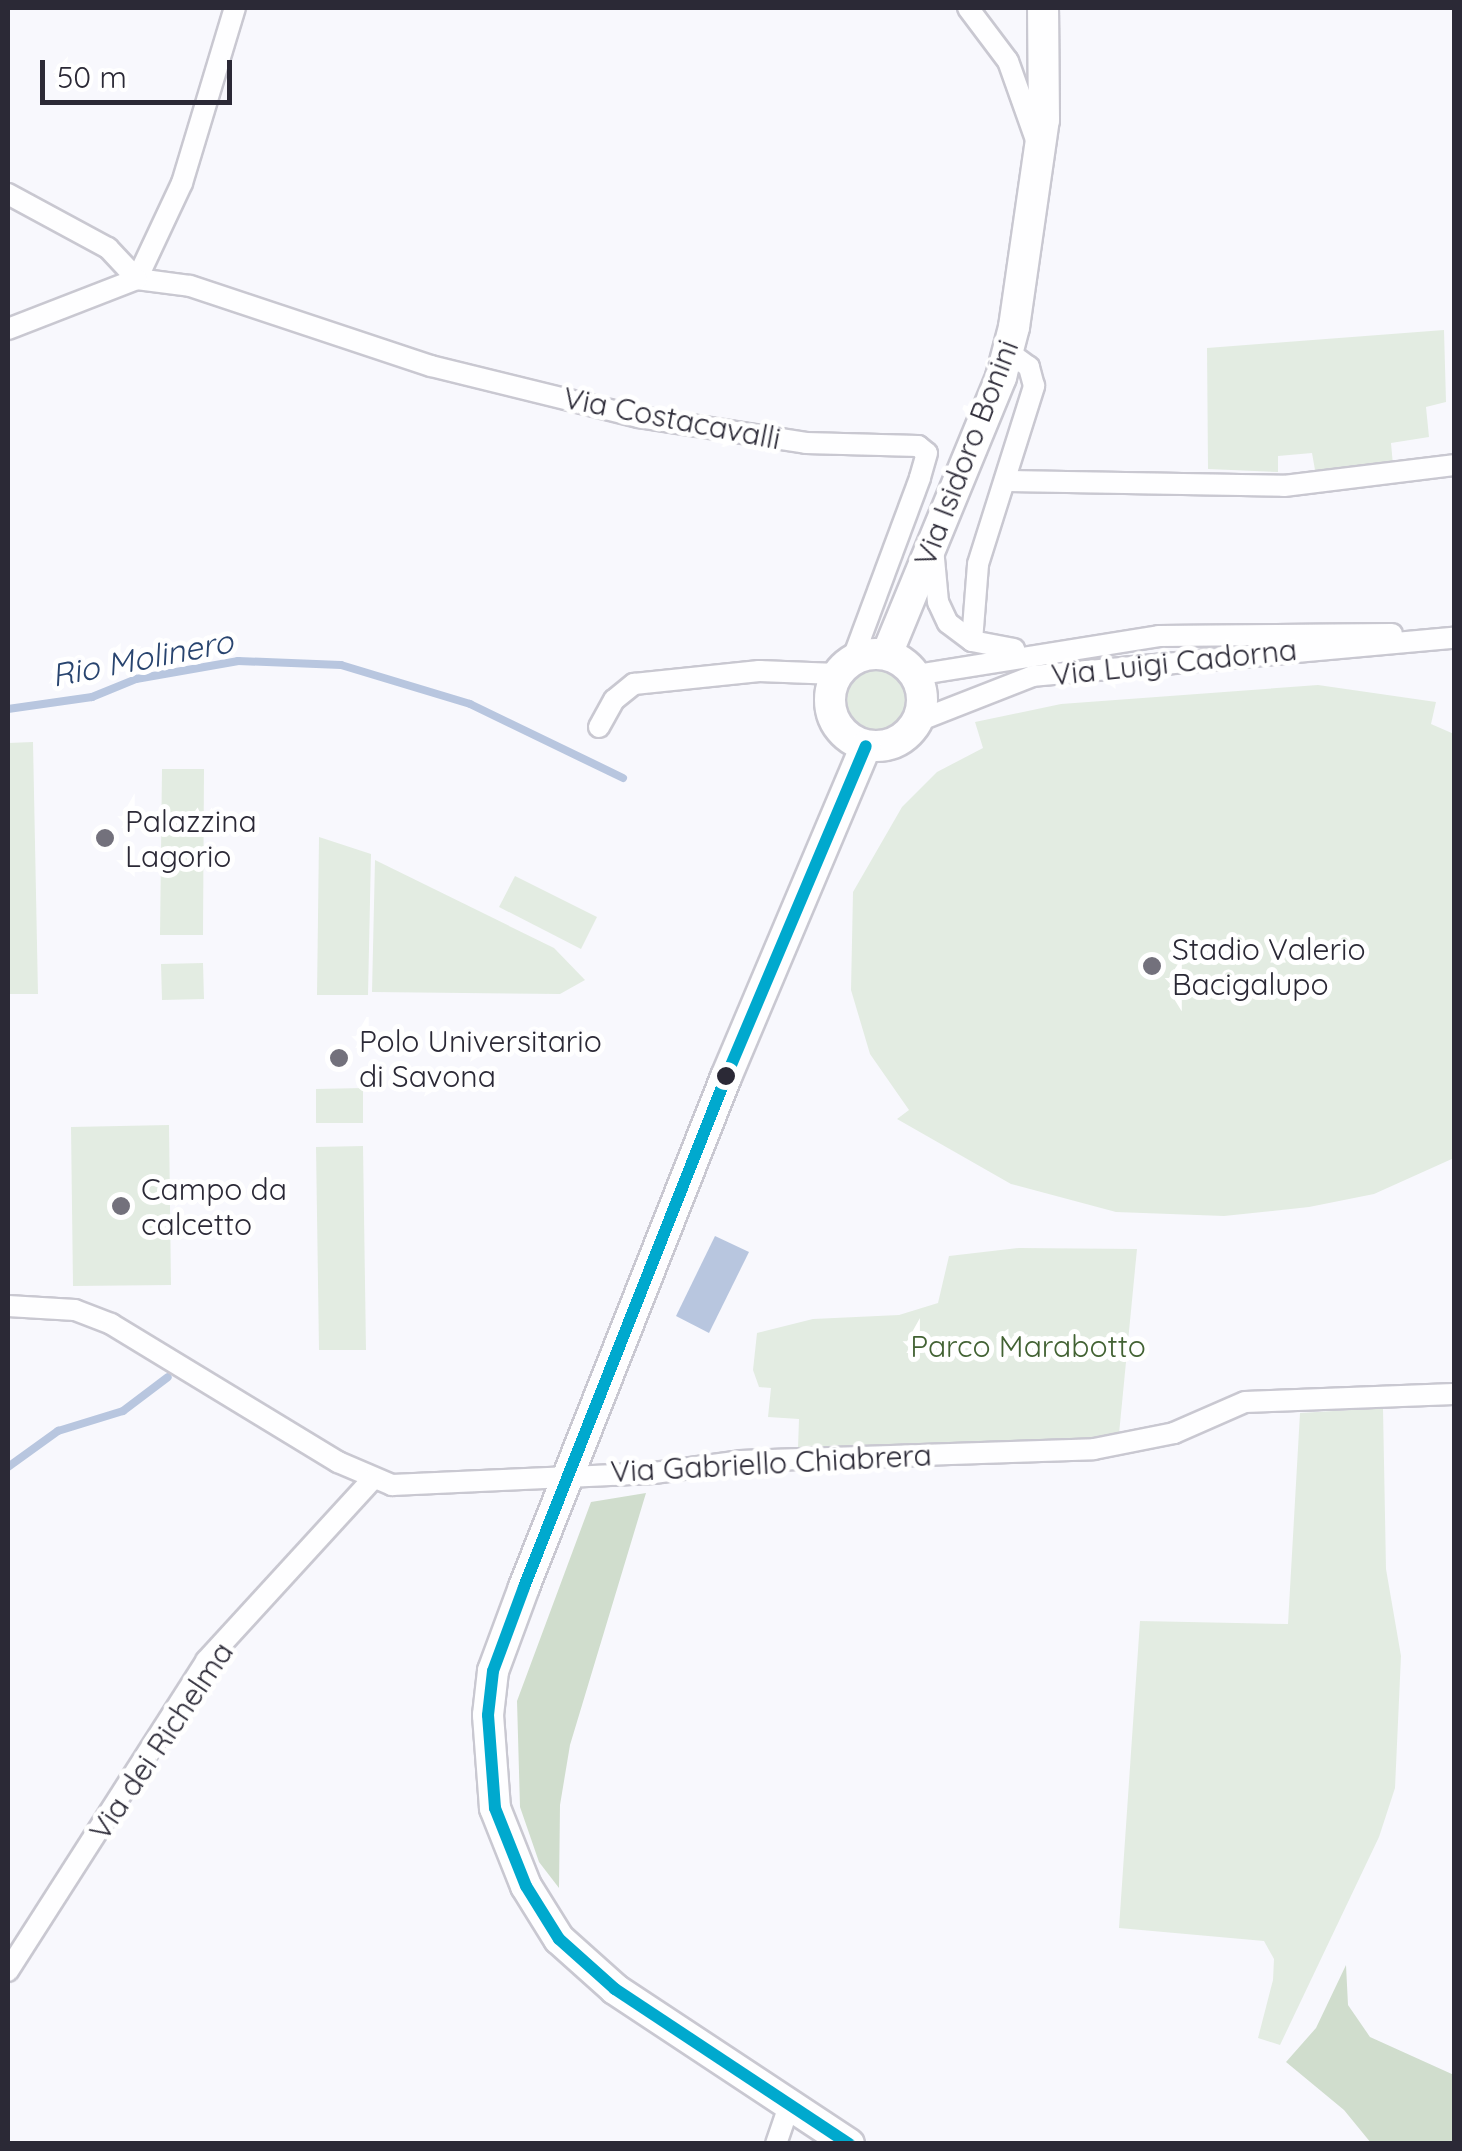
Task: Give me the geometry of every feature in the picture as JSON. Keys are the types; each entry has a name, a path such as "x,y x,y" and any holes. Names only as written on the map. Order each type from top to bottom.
{"street":[{"path":"8,329 137,279 182,183 235,8"},
{"path":"968,8 1020,86 1040,162"},
{"name":"Via Isidoro Bonini","path":"887,654 1007,352 1040,162 1042,8"},
{"path":"8,194 108,248 137,279"},
{"name":"Via Costacavalli","path":"137,279 208,291 431,366 640,417 806,443 918,446 927,453 920,478 844,668"},
{"path":"972,641 978,564 1009,481 1034,386 1030,367 1007,352"},
{"path":"1009,481 1284,486 1454,465"},
{"path":"932,544 938,602 948,623 972,641"},
{"name":"Via Luigi Cadorna","path":"916,675 1159,636 1365,630 1446,639"},
{"name":"Via Luigi Cadorna","path":"918,722 1033,676 1446,639"},
{"name":"Via Luigi Cadorna","path":"972,641 1003,649 1076,648"},
{"path":"599,727 614,700 634,684 759,671 844,668 887,654 916,675 923,706 918,722 902,740 866,746 837,726 830,691 844,668"},
{"path":"849,2144 585,1965 559,1938 526,1886 495,1808 488,1715 494,1671 661,1239 866,746"},
{"name":"Via Gabriello Chiabrera","path":"8,1306 75,1310 111,1324 373,1480 424,1486 497,1475 571,1476 740,1462 1094,1449 1174,1433 1245,1402 1454,1394"},
{"name":"Via dei Richelma","path":"8,1972 206,1660 373,1480"},
{"path":"776,2144 790,2103"}],"green space":[{"path":"1444,330 1446,402 1426,407 1429,437 1391,443 1393,465 1315,470 1312,453 1278,456 1278,472 1208,469 1207,348"},
{"path":"877,670 898,679 907,700 898,721 877,730 856,721 847,700 856,679"},
{"name":"Stadio Valerio Bacigalupo","path":"1318,685 1436,702 1431,724 1454,734 1454,1158 1374,1194 1309,1207 1224,1216 1116,1212 1011,1184 897,1119 909,1110 870,1054 851,990 853,892 902,807 937,772 983,748 975,722 1061,704"},
{"path":"33,742 38,994 8,994 8,743"},
{"path":"162,769 204,769 203,935 160,935"},
{"path":"319,837 371,854 368,995 317,995"},
{"path":"375,860 554,948 585,980 560,994 372,992"},
{"path":"515,876 597,917 581,949 499,907"},
{"path":"203,963 204,999 162,1000 161,964"},
{"path":"363,1088 363,1123 316,1123 316,1089"},
{"name":"Campo da calcetto","path":"169,1125 171,1285 73,1286 71,1127"},
{"path":"363,1146 366,1350 319,1350 316,1147"},
{"name":"Parco Marabotto","path":"1019,1248 1137,1249 1119,1434 1076,1446 798,1448 799,1419 768,1417 771,1388 759,1387 753,1370 757,1333 813,1319 899,1315 938,1303 949,1256"},
{"path":"1383,1408 1386,1569 1401,1656 1395,1788 1379,1837 1280,2045 1258,2038 1273,1980 1274,1959 1264,1941 1119,1928 1140,1621 1288,1624 1300,1413"},
{"path":"646,1493 570,1745 560,1805 559,1888 539,1862 520,1807 517,1701 591,1502"},
{"path":"1346,1965 1348,2005 1370,2037 1454,2075 1454,2143 1371,2143 1344,2110 1286,2062 1316,2028"}],"water":[{"path":"715,1236 749,1252 709,1333 676,1316"}],"waterway":[{"name":"Rio Molinero","path":"8,709 92,697 136,679 238,661 341,665 470,704 623,778"},
{"path":"8,1467 58,1431 123,1411 168,1377"}],"transit line":[{"path":"849,2144 615,1989 559,1939 526,1886 495,1808 488,1715 493,1671 524,1587 726,1077 866,746"}],"place":[{"name":"Palazzina Lagorio","path":"105,838"},
{"name":"Stadio Valerio Bacigalupo","path":"1152,966"},
{"name":"Polo Universitario di Savona","path":"339,1058"},
{"name":"Campo da calcetto","path":"121,1206"}]}
